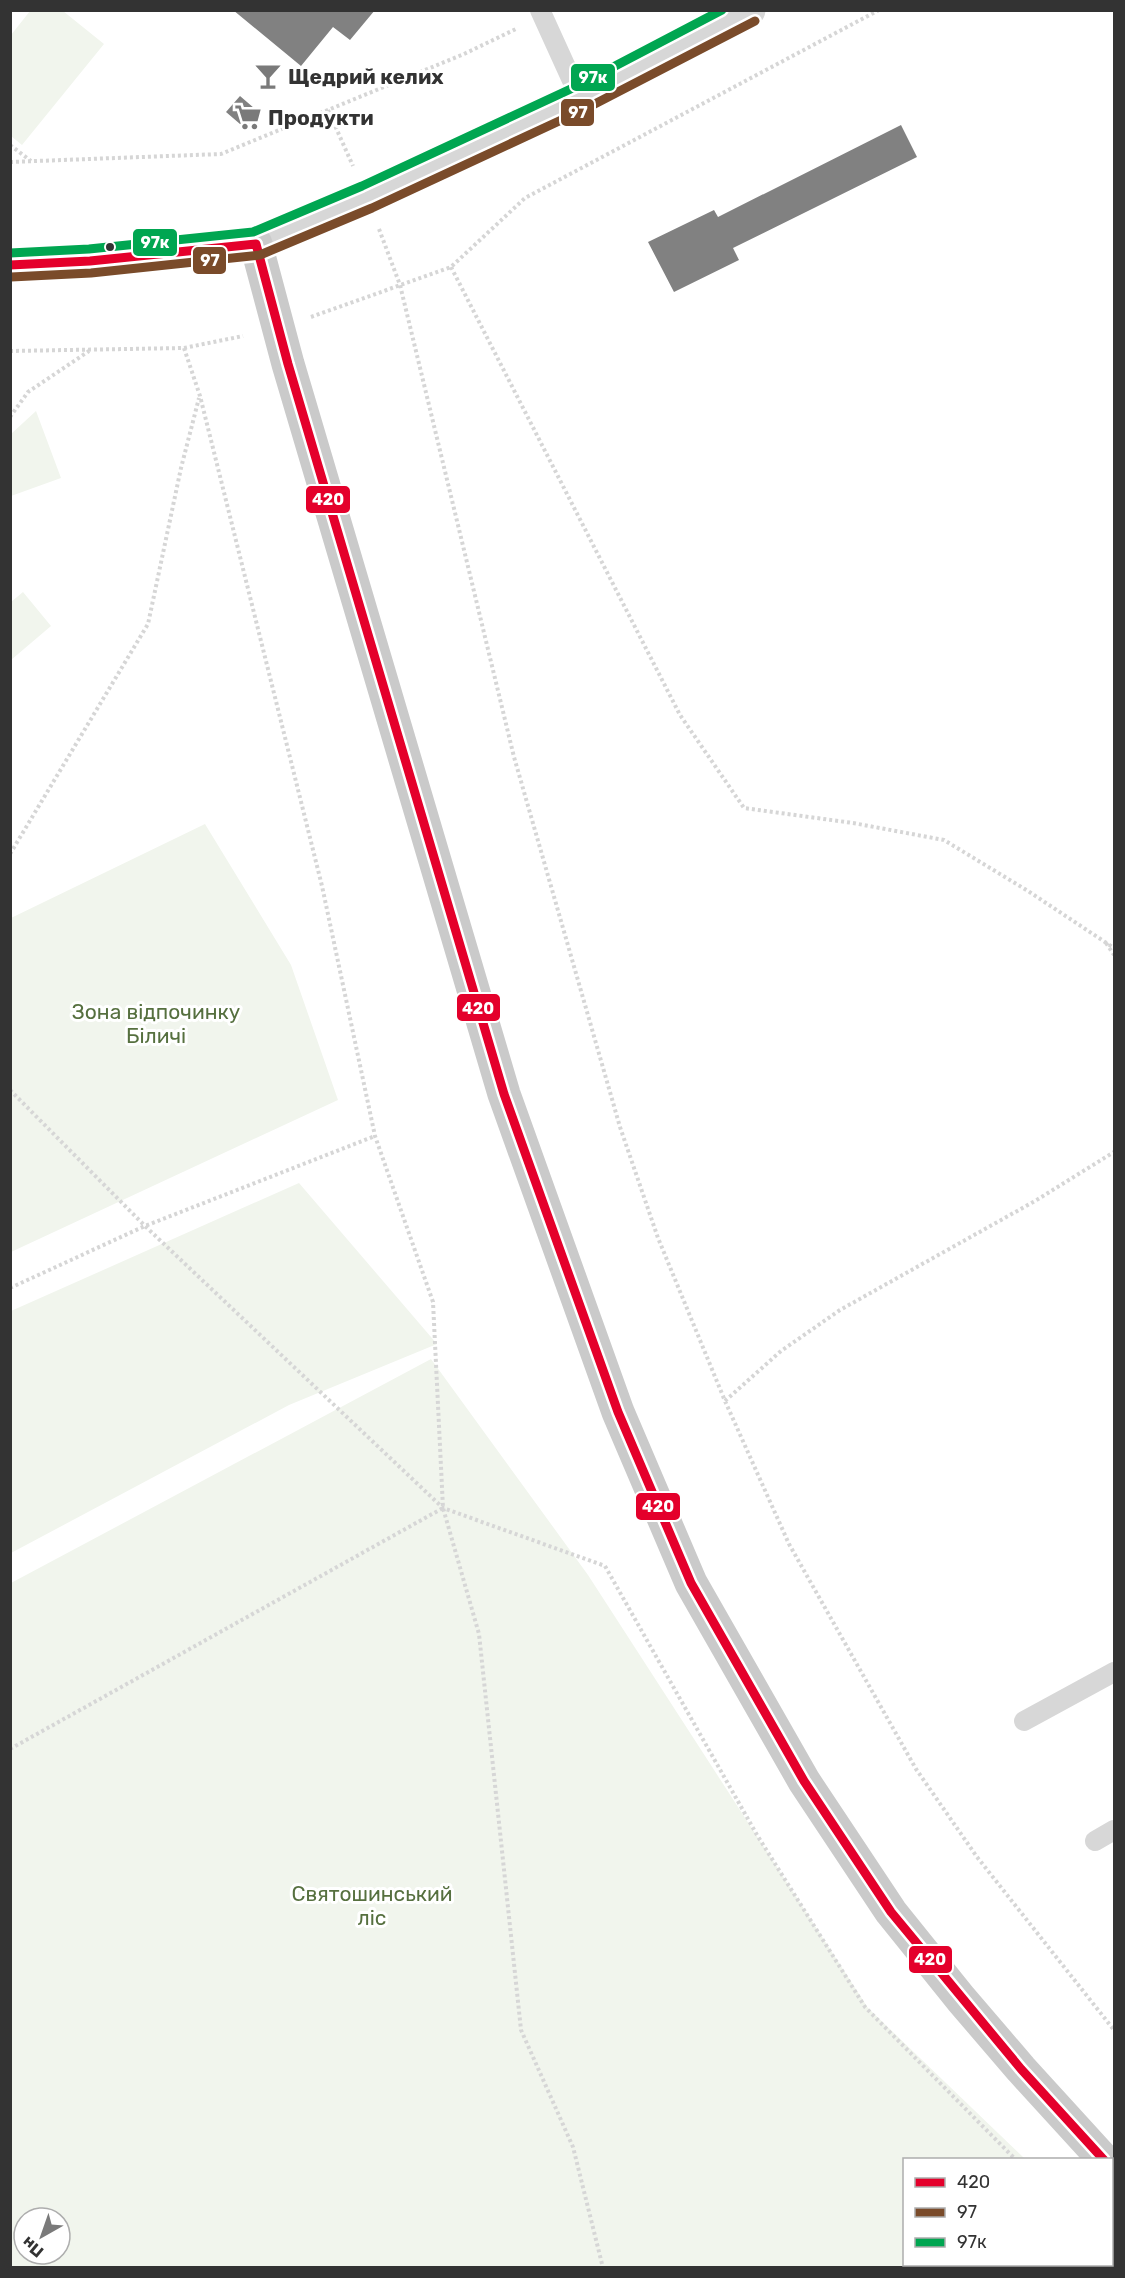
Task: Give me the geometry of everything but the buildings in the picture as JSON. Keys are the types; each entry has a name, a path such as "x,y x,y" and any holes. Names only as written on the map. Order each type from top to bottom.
{"main road":[{"path":"10,265 100,260 256,244 278,329 504,1094 618,1412 691,1583 804,1781 891,1912 968,2008 1102,2158"}],"street":[{"path":"256,244 367,197 580,98 749,10"}],"lane":[{"path":"541,13 580,98"},
{"path":"1024,1721 1114,1672"},
{"path":"1095,1841 1114,1830"}],"path":[{"path":"10,351 184,348 278,329 451,267 525,198 879,10"},
{"path":"10,162 220,154 464,54 541,13"},
{"path":"10,145 31,161"},
{"path":"451,267 680,716 744,808 853,823 944,840 1028,891 1114,948"},
{"path":"400,285 514,756 581,997 620,1127 658,1238 725,1401 789,1544 916,1769 977,1857 1114,2030"},
{"path":"184,348 200,396 322,886 375,1136 433,1302 443,1508 479,1634 521,2030 573,2147 603,2268"},
{"path":"10,417 28,392 91,350"},
{"path":"10,854 148,624 181,468 200,396"},
{"path":"1104,940 1114,954"},
{"path":"10,1090 145,1226 443,1508 605,1566 757,1835 865,2007 1014,2158"},
{"path":"10,1288 145,1226 375,1136"},
{"path":"725,1401 782,1351 840,1310 1035,1201 1114,1152"},
{"path":"10,1749 443,1508"}],"green space":[{"path":"30,11 63,11 104,44 22,145 11,136 11,35"},
{"path":"36,411 61,478 11,496 11,434"},
{"path":"23,592 51,626 11,660 11,602"},
{"name":"Зона відпочинку Біличі","path":"205,824 291,965 338,1100 11,1252 11,918"},
{"path":"299,1183 437,1344 289,1405 11,1553 11,1311"},
{"name":"Святошинський ліс","path":"431,1359 588,1575 868,2008 1024,2158 903,2158 903,2266 1113,2266 1113,2244 1114,2267 11,2267 11,1583"}],"transit line":[{"name":"97к","path":"10,253 89,249 253,232 362,186 575,87 722,10"},
{"name":"97","path":"11,277 91,273 260,255 372,208 585,109 755,21"},
{"name":"420","path":"256,244 288,364 504,1094 618,1412 691,1583 804,1781 891,1912 1021,2069 1102,2158"},
{"name":"420","path":"10,265 90,261 256,244"}],"place":[{"name":"Щедрий келих","path":"268,76"},
{"name":"Продукти","path":"248,117"}]}
